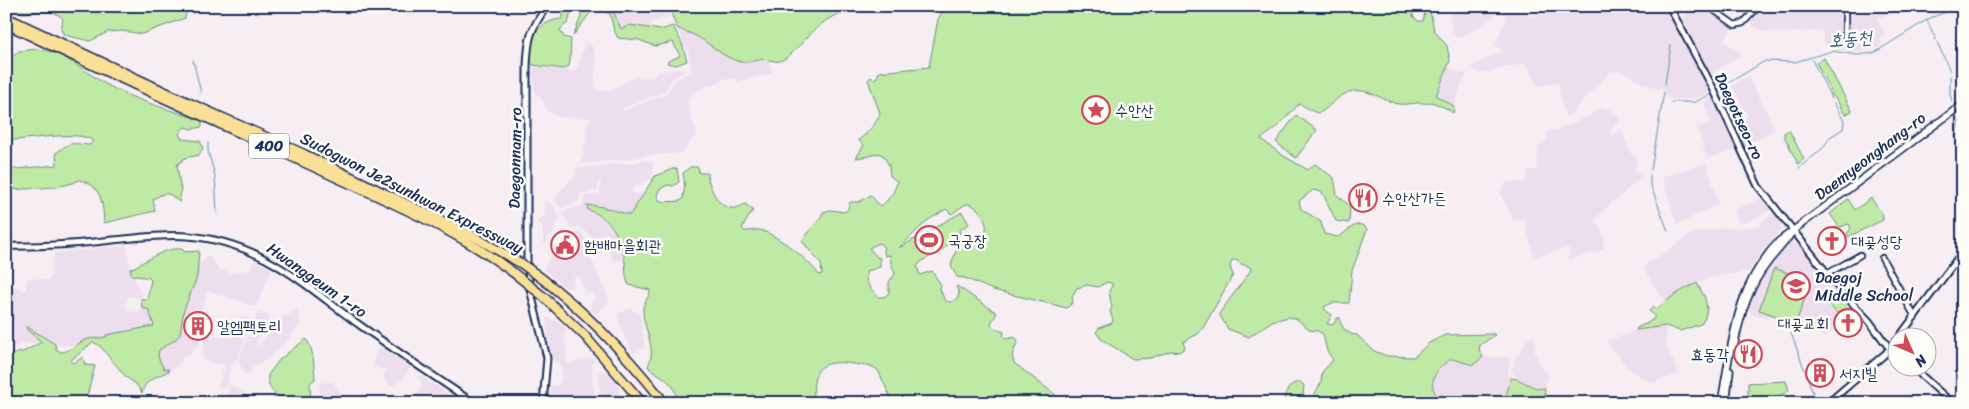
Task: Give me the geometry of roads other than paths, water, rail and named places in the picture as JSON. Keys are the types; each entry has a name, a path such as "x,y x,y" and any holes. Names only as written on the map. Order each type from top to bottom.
{"highway":[{"name":"Sudogwon Je2sunhwan Expressway","path":"6,17 172,95 304,154 471,236 522,264 575,306 614,342 660,397"},
{"name":"Sudogwon Je2sunhwan Expressway","path":"6,24 124,80 237,130 426,220 472,245 544,297 585,336 640,400"}],"main road":[{"name":"Daemyeonghang-ro","path":"1721,403 1733,330 1746,289 1763,259 1779,241 1963,104"},
{"name":"Daemyeonghang-ro","path":"1726,403 1737,331 1746,301 1763,269 1794,231"}],"street":[{"name":"Daegonnam-ro","path":"543,403 547,358 530,290 526,257 530,36 547,6"},
{"name":"Daegotseo-ro","path":"1670,6 1712,86 1758,186 1827,274 1886,342"},
{"path":"1708,6 1735,25 1743,22 1760,6"},
{"path":"1804,6 1845,7 1845,39"},
{"name":"Hwanggeum 1-ro","path":"6,246 58,245 169,235 206,238 239,246 257,253 281,267 376,336 474,403"},
{"path":"1908,326 1963,252"},
{"path":"1827,274 1860,255"},
{"path":"1882,258 1915,317"},
{"path":"1828,403 1886,352"},
{"path":"1922,376 1952,403"}],"waterway":[{"name":"호동천","path":"1717,90 1765,61 1795,62 1832,51 1857,55 1874,53 1930,18 1946,12 1953,6"},
{"path":"1927,20 1950,71"},
{"path":"1665,84 1671,45"},
{"path":"193,60 201,93"},
{"path":"1812,60 1832,99"},
{"path":"1950,76 1950,95 1952,101"},
{"path":"1651,170 1664,92"},
{"name":"호동천","path":"1671,102 1695,102 1711,94"},
{"path":"1799,168 1822,149 1830,137 1843,129 1844,121 1834,103"},
{"path":"1955,137 1960,117"},
{"path":"208,143 208,151 215,176 217,213"},
{"path":"1650,175 1650,184 1668,231"},
{"path":"1791,333 1813,393"},
{"path":"1814,396 1817,403"}],"place":[{"name":"수안산","path":"1096,110"},
{"name":"수안산가든","path":"1363,198"},
{"name":"국궁장","path":"929,240"},
{"name":"대곶성당","path":"1832,241"},
{"name":"함배마을회관","path":"565,245"},
{"name":"Daegoj Middle School","path":"1796,286"},
{"name":"대곶교회","path":"1848,323"},
{"name":"알엠팩토리","path":"198,326"},
{"name":"효동각","path":"1748,354"},
{"name":"서지빌","path":"1820,373"}]}
